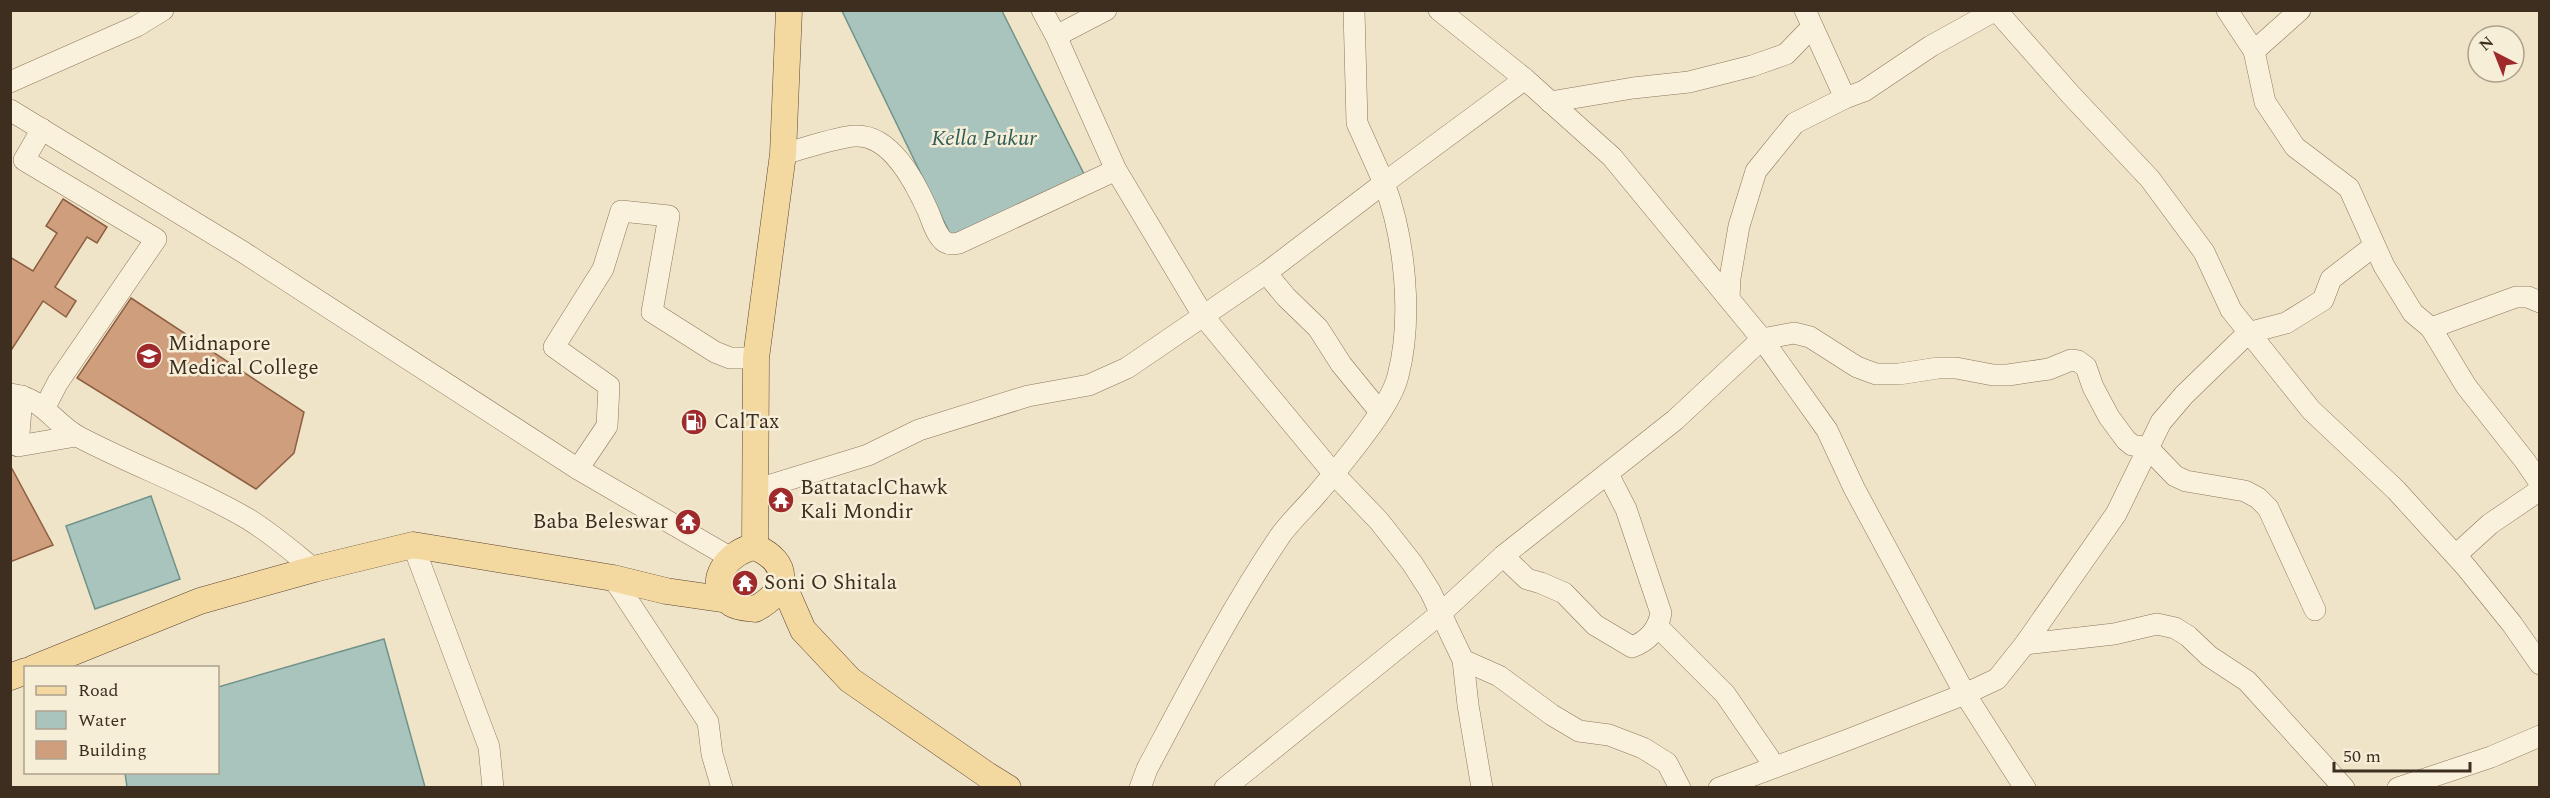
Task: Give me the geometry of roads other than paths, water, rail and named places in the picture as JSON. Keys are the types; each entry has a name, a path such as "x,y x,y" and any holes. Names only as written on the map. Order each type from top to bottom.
{"main road":[{"path":"755,547 756,358 783,154 789,10"},
{"path":"39,666 200,601 314,568 413,546 613,578 666,591 728,600"},
{"path":"666,591 726,564 741,550 755,547 767,552 776,560 781,571 782,582 803,630 850,680 990,783"},
{"path":"726,564 720,586 731,603 755,609 803,630"},
{"path":"755,609 768,602 782,582"}],"street":[{"path":"10,82 137,26 163,10"},
{"path":"1042,10 1116,170 1204,317 1334,474 1378,521 1412,563 1430,591 1463,660 1482,788"},
{"path":"1056,36 1106,10"},
{"path":"1140,788 1147,769 1234,609 1281,534 1334,474 1380,412 1398,378 1405,337 1405,293 1400,246 1393,207 1357,123 1354,10"},
{"path":"1439,10 1525,79 1612,157 1762,339 1827,430 1854,488 1965,694 2025,788"},
{"path":"1729,298 1739,226 1756,171 1795,123 1864,91 1931,46 1996,10 2150,178 2204,252 2231,310 2311,410 2396,490 2456,555 2512,624 2540,664"},
{"path":"2227,10 2254,51 2265,102 2295,147 2349,188 2374,246 2413,313 2431,328 2466,386 2540,483"},
{"path":"2254,51 2300,10"},
{"path":"1550,102 1633,88 1689,82 1752,66 1786,54 1808,19 1821,41 1845,98"},
{"path":"755,490 868,455 920,430 1028,396 1089,385 1127,368 1266,273 1525,79"},
{"path":"10,110 243,252 726,564"},
{"path":"42,129 24,160 156,239 58,382 45,407"},
{"path":"783,154 854,136 872,138 890,150 921,195 938,234 944,242 950,244 959,243 1116,170"},
{"path":"578,469 607,426 609,386 554,347 603,269 621,211 669,216 652,312 715,352 730,358 756,358"},
{"path":"1719,788 1965,694 1996,679 2025,644 2116,514 2161,422 2184,395 2248,333 2286,322 2323,300 2331,279 2374,246"},
{"path":"1266,273 1286,297 1318,328 1341,364 1380,412"},
{"path":"2431,328 2517,297 2536,296"},
{"path":"1225,788 1440,614 1503,556 1675,420 1762,339 1794,333 1810,337 1857,367 1876,374 1956,368 1993,375 2008,375 2049,369 2071,360 2078,361 2086,368 2093,387 2120,434 2132,445 2148,448 2175,476 2186,481 2245,491 2258,498 2268,508 2314,610"},
{"path":"76,436 14,447 16,395 45,407 76,436 174,481 249,520 314,568"},
{"path":"1503,556 1527,579 1564,593 1595,625 1632,647 1640,644 1658,627 1661,613 1626,509 1608,474"},
{"path":"2456,555 2490,524 2540,490"},
{"path":"413,546 489,747 493,788"},
{"path":"613,578 708,722 712,754 722,788"},
{"path":"2025,644 2114,634 2157,624 2175,628 2188,636 2208,656 2247,681 2344,788"},
{"path":"1658,627 1725,694 1769,758"},
{"path":"1463,660 1499,676 1552,715 1579,731 1609,735 1643,748 1668,763 1680,788"},
{"path":"2398,788 2500,754 2540,736"}],"water":[{"name":"Kella Pukur","path":"842,11 1002,11 1084,174 952,238"},
{"path":"151,496 180,579 95,609 66,526"},
{"path":"384,639 425,787 127,787 125,774 219,774 219,687"}],"place":[{"name":"Midnapore Medical College","path":"149,356"},
{"name":"CalTax","path":"694,422"},
{"name":"BattataclChawk Kali Mondir","path":"781,500"},
{"name":"Baba Beleswar","path":"688,522"},
{"name":"Soni O Shitala","path":"745,583"}]}
